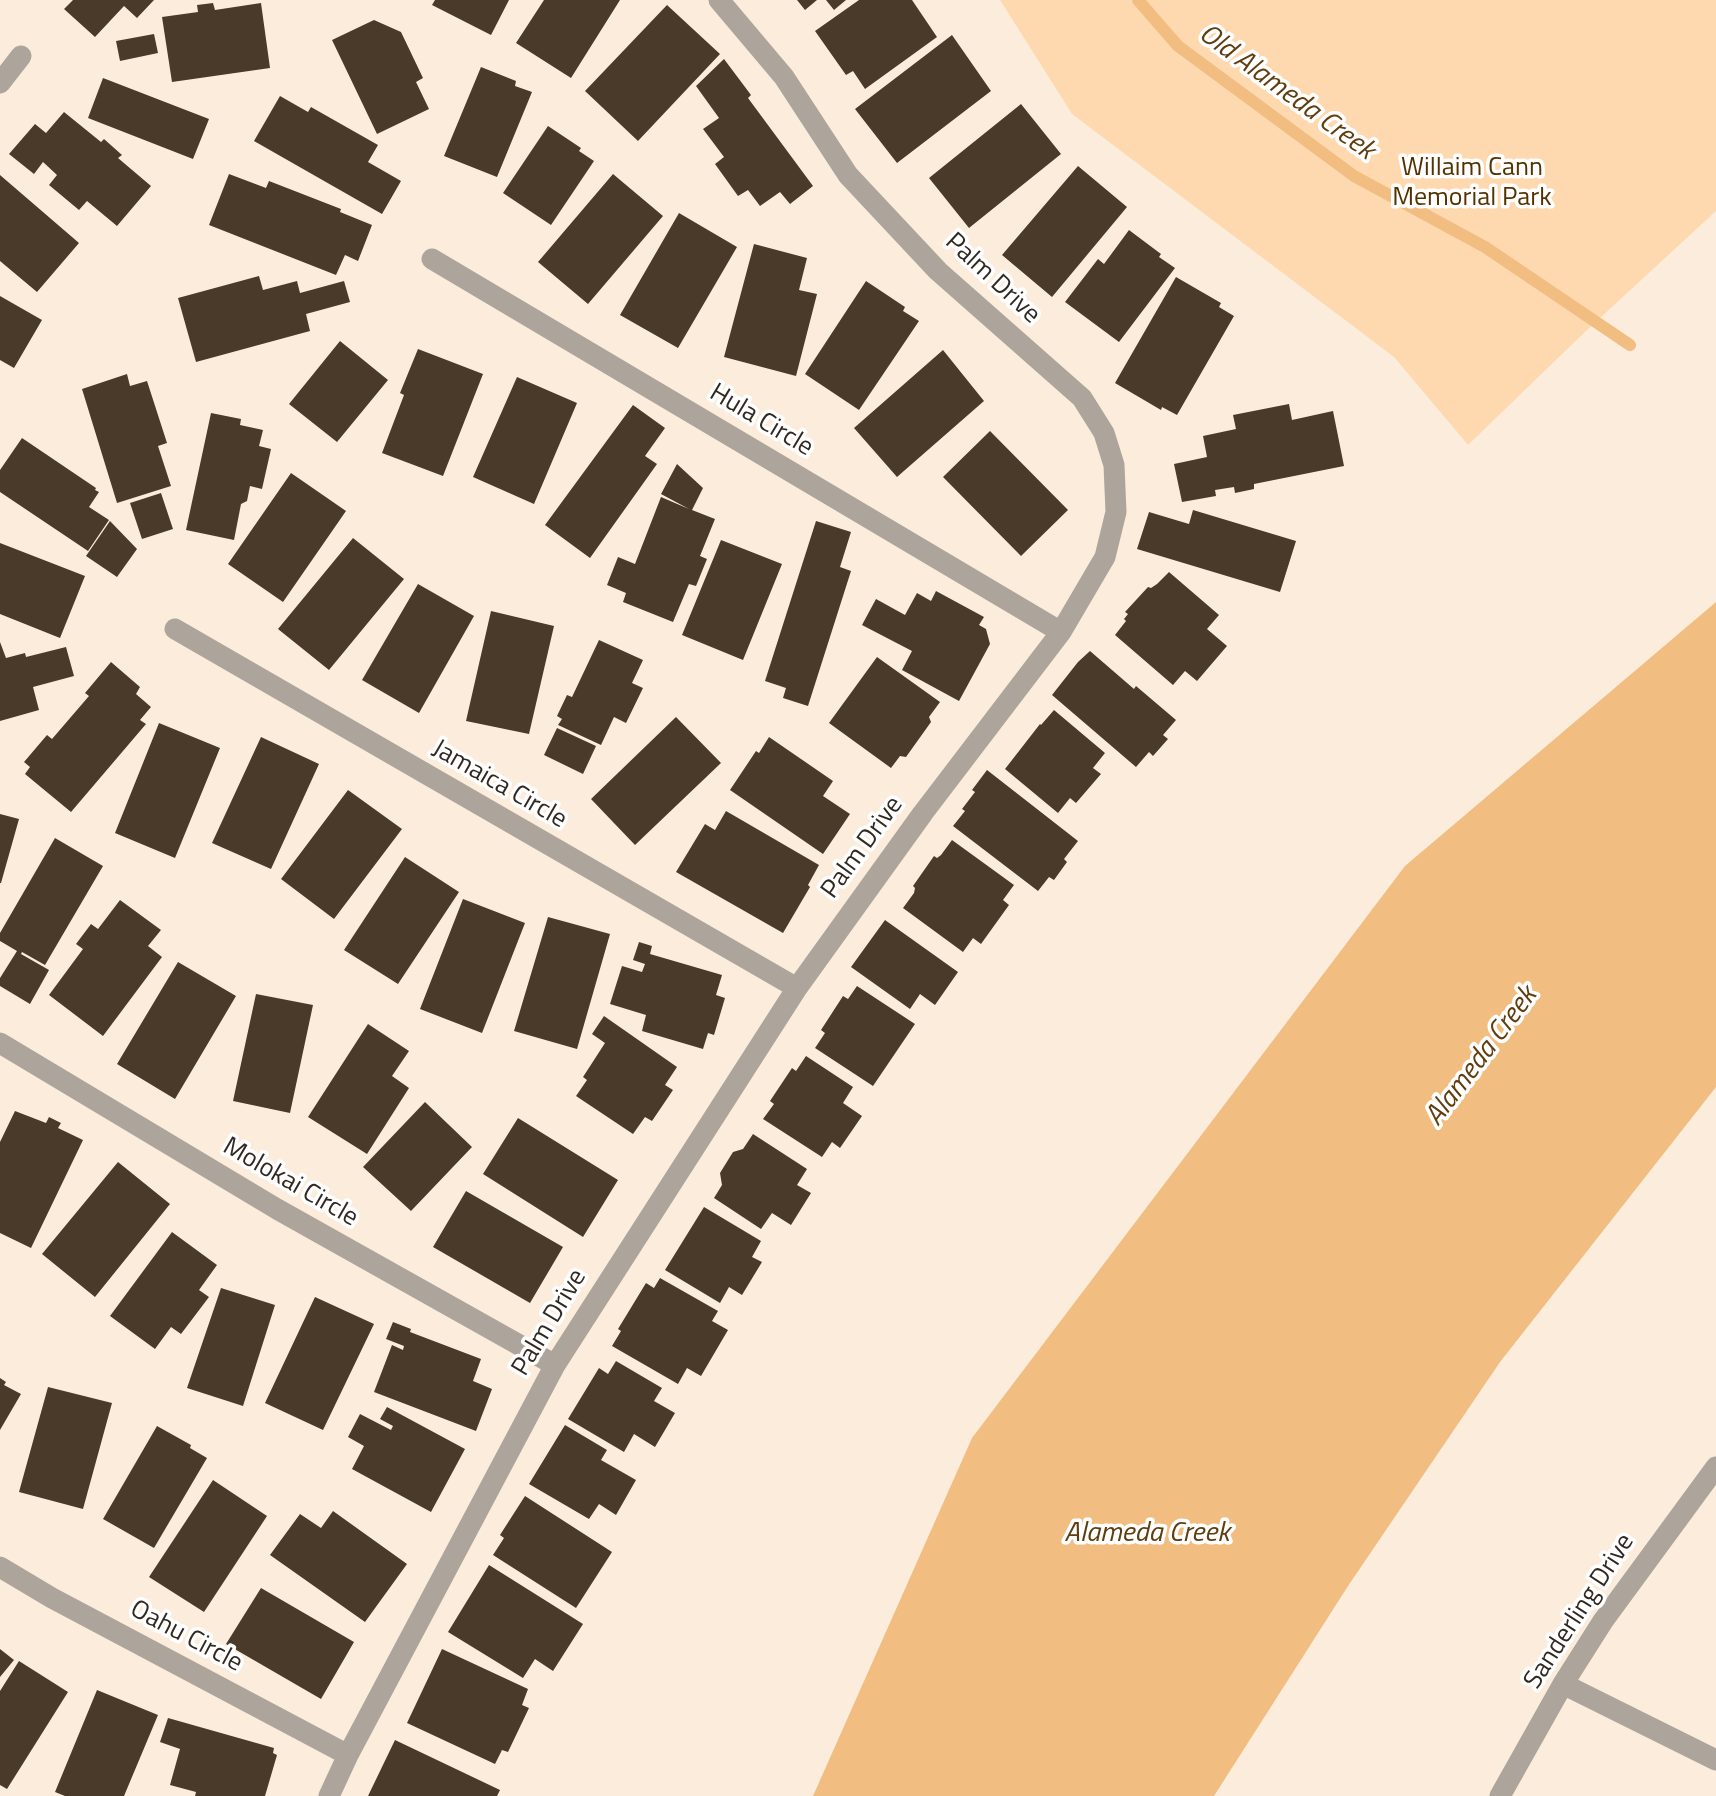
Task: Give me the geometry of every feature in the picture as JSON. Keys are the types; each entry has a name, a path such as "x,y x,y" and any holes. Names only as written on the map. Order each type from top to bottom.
{"street":[{"name":"Palm Drive","path":"329,1796 348,1755 555,1365 797,988 923,813 1061,632 1105,557 1116,512 1114,465 1104,433 1082,398 938,271 848,175 784,77 719,0"},
{"path":"0,83 21,56"},
{"name":"Hula Circle","path":"432,259 1061,632"},
{"name":"Jamaica Circle","path":"175,629 797,988"},
{"name":"Molokai Circle","path":"0,1043 277,1209 555,1365"},
{"name":"Sanderling Drive","path":"1500,1796 1563,1684 1603,1621 1716,1466"},
{"name":"Oahu Circle","path":"0,1567 52,1598 348,1755"},
{"path":"1563,1684 1716,1760"}],"green space":[{"name":"Willaim Cann Memorial Park","path":"1000,0 1716,0 1716,211 1468,445 1394,357 1072,114"}],"water":[{"name":"Alameda Creek","path":"1716,602 1716,1087 1500,1362 1348,1586 1214,1796 813,1796 972,1438 1405,866"}],"building":[{"path":"73,0 154,0 137,18 124,6 95,37 64,9"},
{"path":"435,0 509,0 491,35 432,5"},
{"path":"544,0 620,0 571,78 516,43"},
{"path":"797,0 817,0 805,10"},
{"path":"826,0 846,0 834,10"},
{"path":"859,0 912,0 937,37 865,89 853,71 846,75 815,31"},
{"path":"213,3 215,10 261,3 270,68 172,82 162,17 198,12 197,5"},
{"path":"667,5 720,54 638,141 585,91"},
{"path":"374,20 401,32 423,78 416,82 429,109 377,134 332,40"},
{"path":"154,34 158,53 120,61 116,41"},
{"path":"952,35 991,91 897,163 855,109"},
{"path":"724,59 751,95 748,98 813,186 790,204 780,192 760,206 748,190 738,196 715,164 724,157 703,129 719,118 696,86"},
{"path":"481,67 516,81 515,86 532,92 497,177 444,156"},
{"path":"103,78 209,119 193,159 88,118"},
{"path":"280,96 308,112 311,107 378,145 368,162 401,181 382,214 254,141"},
{"path":"1021,104 1061,154 969,228 929,178"},
{"path":"64,112 101,142 104,139 122,155 118,158 151,186 117,226 87,201 79,210 49,185 57,175 43,162 34,174 9,154 35,124 46,133"},
{"path":"548,126 581,148 579,151 594,161 551,225 503,193"},
{"path":"1078,166 1127,207 1052,297 1002,255"},
{"path":"229,174 266,188 269,181 341,209 340,212 372,225 358,261 345,255 336,275 209,225"},
{"path":"613,174 663,216 588,304 538,262"},
{"path":"0,175 79,243 37,292 0,261"},
{"path":"679,213 737,247 678,348 620,315"},
{"path":"1129,230 1175,268 1119,342 1065,302 1098,259 1104,264"},
{"path":"754,244 807,258 799,290 817,294 796,376 724,357"},
{"path":"259,276 263,290 297,281 300,293 344,281 350,302 306,314 310,331 196,362 178,298"},
{"path":"1176,277 1221,303 1219,307 1234,316 1177,415 1162,407 1161,410 1115,383"},
{"path":"866,281 905,307 903,311 919,321 859,410 805,374"},
{"path":"0,296 42,320 14,368 0,360"},
{"path":"340,341 388,380 337,442 289,404"},
{"path":"418,349 483,374 443,476 382,453 404,395 400,393"},
{"path":"943,350 984,401 897,477 854,428"},
{"path":"127,374 130,386 147,381 167,443 158,446 171,486 117,503 82,389"},
{"path":"517,377 577,403 534,504 473,477"},
{"path":"1289,404 1292,420 1333,411 1344,466 1254,484 1254,489 1235,493 1234,487 1215,490 1216,496 1182,502 1174,464 1207,457 1203,436 1236,429 1233,415"},
{"path":"633,405 665,428 645,456 657,464 590,558 545,525"},
{"path":"211,413 241,419 240,425 263,430 259,446 271,449 262,489 250,486 247,501 241,504 234,540 186,530"},
{"path":"990,431 1068,510 1021,556 943,477"},
{"path":"22,438 99,492 89,507 109,520 88,551 0,492 0,470"},
{"path":"677,464 703,488 692,510 715,519 700,556 707,559 696,586 689,584 673,622 623,602 626,593 607,585 618,557 635,564 661,497 689,509 661,494"},
{"path":"291,473 346,511 283,602 228,564"},
{"path":"161,493 173,529 142,539 130,503"},
{"path":"1193,510 1296,541 1280,592 1137,549 1149,512 1189,524"},
{"path":"110,521 137,549 117,577 86,556"},
{"path":"816,521 851,532 840,567 851,571 808,706 783,698 786,688 765,681"},
{"path":"353,538 404,579 329,670 278,629"},
{"path":"721,540 782,564 743,660 682,635"},
{"path":"0,543 85,576 60,638 0,614"},
{"path":"1169,572 1219,615 1207,629 1227,646 1197,681 1185,671 1173,685 1115,635 1126,621 1124,619 1128,614 1125,612 1148,587 1157,584"},
{"path":"418,584 474,616 419,713 362,680"},
{"path":"936,591 984,617 979,625 986,629 990,644 959,701 902,670 912,651 862,625 876,599 905,615 917,593 931,601"},
{"path":"491,611 554,626 529,734 466,721"},
{"path":"599,640 643,660 632,683 643,688 626,723 614,717 601,745 558,725 562,719 557,716 567,695 572,697"},
{"path":"0,642 6,658 25,653 26,657 66,647 74,676 33,687 39,710 0,721"},
{"path":"1090,651 1134,689 1136,686 1176,720 1163,735 1168,739 1153,756 1149,752 1136,767 1052,695"},
{"path":"877,657 940,702 929,717 931,722 906,757 900,756 891,768 829,723"},
{"path":"111,662 140,687 136,694 151,707 140,720 146,724 71,812 25,774 30,767 24,762 47,735 52,739 89,696 85,693"},
{"path":"1054,710 1105,753 1093,768 1101,774 1076,803 1070,798 1058,813 1005,769"},
{"path":"676,717 721,763 635,845 591,799"},
{"path":"159,723 220,748 175,858 115,833"},
{"path":"557,728 596,746 583,774 544,755"},
{"path":"261,737 319,764 271,869 212,843"},
{"path":"769,737 833,781 823,796 850,814 823,854 730,790 756,751 759,753"},
{"path":"987,770 1078,841 1064,859 1067,862 1054,880 1049,877 1038,891 953,826 965,811 962,809 975,792 972,790"},
{"path":"348,790 402,829 334,919 281,879"},
{"path":"726,811 819,865 808,885 810,887 783,933 676,872 705,824 715,830"},
{"path":"0,814 19,819 1,883 0,883"},
{"path":"55,838 103,866 45,965 22,952 21,954 49,970 30,1004 0,986 0,978 17,951 0,941 0,933"},
{"path":"952,840 1014,885 1003,900 1009,905 981,944 973,938 963,952 903,908 914,893 913,886 934,856 937,858 941,855"},
{"path":"405,857 459,892 398,984 344,950"},
{"path":"463,899 525,923 482,1033 420,1009"},
{"path":"120,900 161,930 148,946 162,957 103,1036 49,995 83,949 76,944 91,924 98,929"},
{"path":"548,917 610,934 577,1049 514,1031"},
{"path":"885,920 958,972 935,1005 920,994 910,1009 851,967"},
{"path":"639,942 652,946 650,954 722,975 716,995 725,998 714,1035 708,1033 703,1049 642,1031 646,1015 610,1004 622,966 642,972 645,964 633,960"},
{"path":"178,962 236,996 175,1099 117,1064"},
{"path":"857,986 915,1024 873,1086 815,1048 825,1033 821,1030 843,996 848,999"},
{"path":"256,994 313,1005 290,1113 233,1101"},
{"path":"604,1016 677,1067 665,1085 673,1090 652,1121 645,1117 633,1134 576,1096 587,1080 583,1077 605,1043 592,1034"},
{"path":"368,1024 409,1051 392,1076 409,1088 367,1154 308,1117"},
{"path":"806,1056 853,1087 843,1103 862,1116 840,1148 832,1142 822,1157 763,1119 774,1104 770,1101 792,1068 796,1071"},
{"path":"425,1102 472,1147 411,1211 363,1167"},
{"path":"15,1111 46,1123 49,1117 61,1123 58,1128 83,1140 31,1248 0,1233 0,1142"},
{"path":"518,1118 618,1180 583,1237 483,1174"},
{"path":"753,1134 807,1169 797,1185 811,1193 791,1225 772,1213 761,1229 714,1198 722,1185 720,1173 733,1152 743,1149"},
{"path":"118,1162 170,1204 95,1297 42,1254"},
{"path":"466,1191 563,1247 530,1303 433,1247"},
{"path":"704,1207 761,1241 752,1257 762,1262 742,1295 729,1287 720,1303 665,1270"},
{"path":"172,1232 217,1265 199,1290 209,1297 181,1334 171,1327 155,1349 110,1316"},
{"path":"660,1278 718,1311 712,1321 728,1330 701,1376 687,1368 678,1384 612,1346 621,1331 618,1329 646,1283 654,1288"},
{"path":"221,1288 275,1305 243,1406 187,1388"},
{"path":"315,1297 374,1324 323,1430 265,1403"},
{"path":"393,1322 411,1329 410,1332 481,1359 473,1381 492,1389 476,1431 374,1392 392,1345 403,1350 404,1346 386,1339"},
{"path":"616,1361 662,1388 654,1401 675,1413 655,1447 634,1434 624,1452 568,1419 599,1368 608,1374"},
{"path":"0,1378 6,1382 4,1385 21,1394 0,1430"},
{"path":"48,1387 112,1403 83,1509 19,1492"},
{"path":"387,1407 465,1449 431,1512 352,1469 364,1446 348,1437 360,1414 391,1430 393,1426 380,1419"},
{"path":"565,1425 607,1450 601,1460 636,1480 616,1515 599,1504 589,1519 529,1484"},
{"path":"157,1426 191,1445 190,1448 207,1458 154,1548 103,1519"},
{"path":"213,1480 267,1516 204,1612 149,1577"},
{"path":"525,1496 612,1552 576,1608 493,1555 504,1538 500,1535"},
{"path":"333,1511 407,1564 365,1622 270,1555 300,1514 321,1528"},
{"path":"489,1565 583,1624 553,1671 535,1659 523,1678 448,1632"},
{"path":"261,1588 354,1642 321,1699 226,1644"},
{"path":"0,1649 14,1660 0,1677"},
{"path":"442,1649 528,1689 522,1705 529,1708 508,1752 502,1750 495,1764 407,1723"},
{"path":"19,1661 68,1692 7,1789 0,1785 0,1691"},
{"path":"97,1690 158,1715 124,1796 65,1796 55,1792"},
{"path":"168,1718 274,1748 273,1753 277,1755 265,1796 195,1796 196,1792 170,1785 180,1749 160,1742"},
{"path":"395,1740 500,1790 497,1796 368,1796"}],"waterway":[{"name":"Old Alameda Creek","path":"1138,0 1178,46 1354,176 1485,247 1630,345"}]}
